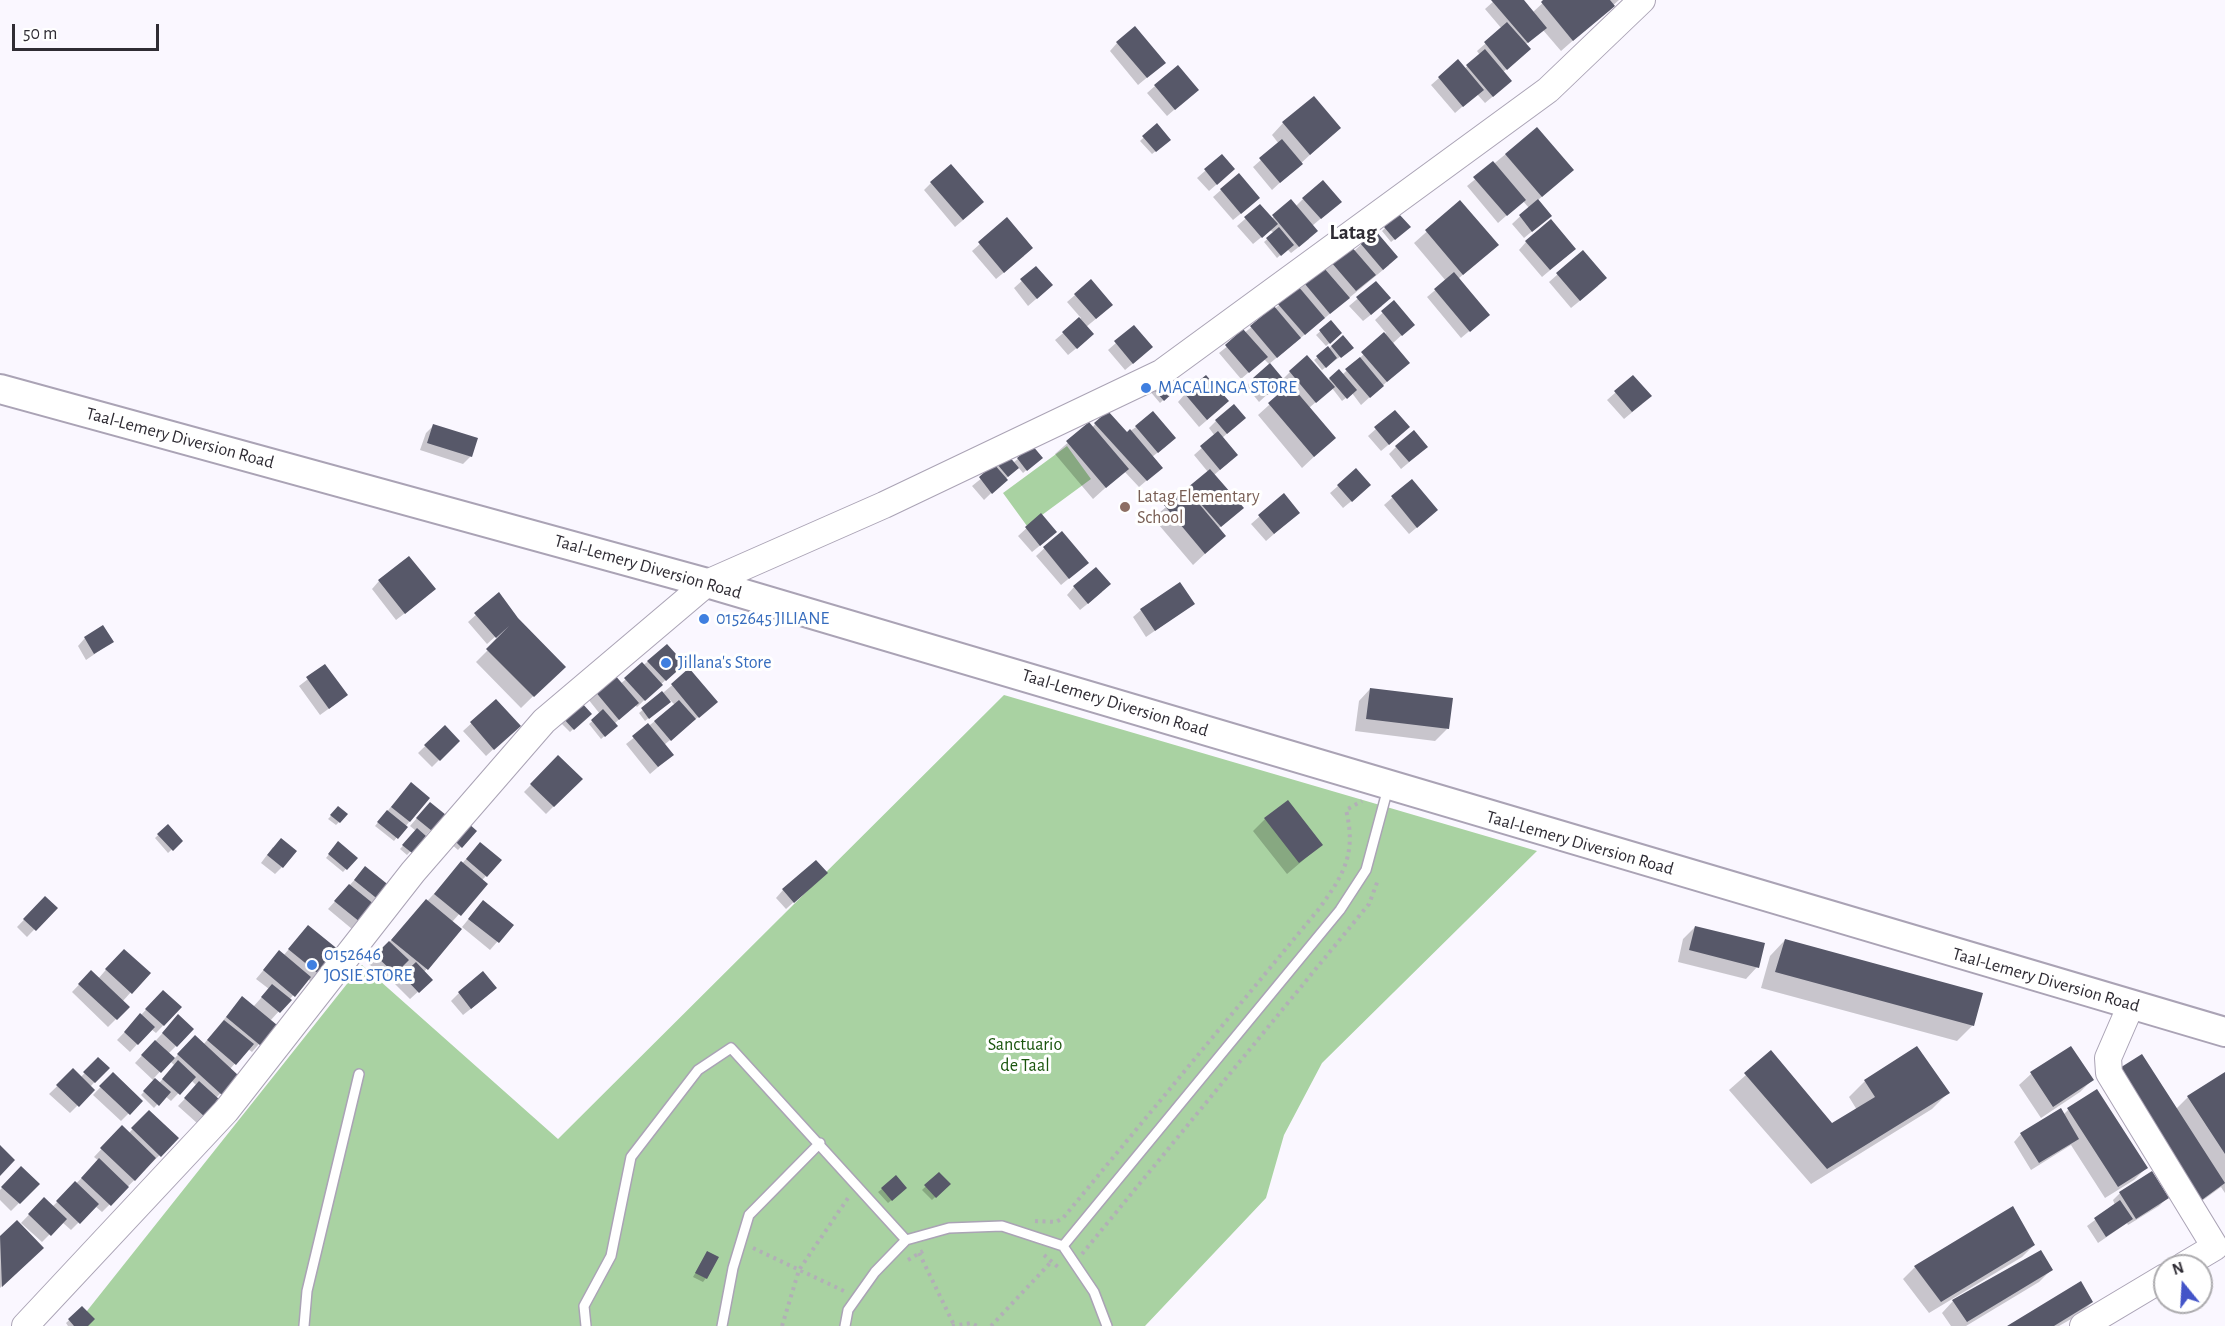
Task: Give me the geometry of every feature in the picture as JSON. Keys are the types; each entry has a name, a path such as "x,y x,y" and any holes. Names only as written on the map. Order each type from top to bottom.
{"main road":[{"name":"Taal-Lemery Diversion Road","path":"0,389 707,583 2225,1032"}],"street":[{"path":"25,1326 226,1111 412,872 544,721 707,583 884,505 1161,373 1548,90 1642,0"},
{"path":"2132,1005 2108,1058 2109,1073 2215,1247 2203,1254"},
{"path":"2083,1326 2153,1284"}],"lane":[{"path":"1063,1246 1340,910 1366,870 1389,785"},
{"path":"586,1326 584,1306 611,1256 631,1157 698,1070 730,1048 820,1143 906,1240"},
{"path":"304,1326 307,1291 359,1074"},
{"path":"722,1326 733,1268 749,1215 820,1143"},
{"path":"845,1326 848,1310 875,1272 906,1240 949,1227 1002,1226 1063,1246 1094,1292 1107,1326"}],"path":[{"path":"1029,1221 1056,1222 1063,1218 1311,920 1342,878 1350,827 1346,810 1389,785"},
{"path":"1088,1263 1082,1254 1369,904 1379,877"},
{"path":"782,1326 782,1317 799,1270 851,1193 859,1201"},
{"path":"746,1257 754,1238"},
{"path":"749,1246 846,1292"},
{"path":"904,1262 929,1248"},
{"path":"919,1253 953,1325 970,1323 977,1326"},
{"path":"1042,1255 1063,1272"},
{"path":"991,1326 1052,1261"},
{"path":"844,1301 846,1292 852,1285"}],"green space":[{"path":"1067,446 1091,479 1027,526 1003,493"},
{"name":"Sanctuario de Taal","path":"1004,695 1537,851 1322,1063 1284,1135 1266,1198 1145,1326 75,1326 362,965 558,1139"}],"building":[{"path":"1491,0 1524,0 1547,28 1528,43"},
{"path":"1543,0 1610,0 1615,6 1573,41 1541,2"},
{"path":"1507,22 1531,49 1507,70 1484,42"},
{"path":"1135,26 1166,63 1147,78 1116,42"},
{"path":"1485,49 1512,81 1493,97 1466,65"},
{"path":"1458,59 1484,90 1463,107 1438,77"},
{"path":"1178,65 1199,90 1175,110 1154,85"},
{"path":"1314,96 1341,128 1310,155 1282,122"},
{"path":"1157,123 1171,140 1156,152 1142,136"},
{"path":"1537,127 1574,170 1542,197 1505,154"},
{"path":"1282,139 1303,164 1280,183 1259,158"},
{"path":"1222,154 1235,169 1217,185 1204,169"},
{"path":"1493,161 1526,200 1507,216 1473,177"},
{"path":"951,164 984,202 963,220 930,182"},
{"path":"1239,173 1260,198 1241,214 1220,189"},
{"path":"1323,180 1342,202 1321,219 1302,198"},
{"path":"1291,199 1318,231 1299,247 1272,215"},
{"path":"1538,199 1552,216 1532,232 1519,215"},
{"path":"1460,200 1499,245 1463,275 1425,230"},
{"path":"1260,204 1278,224 1262,238 1244,217"},
{"path":"1399,214 1411,227 1395,240 1384,227"},
{"path":"1007,217 1033,248 1004,273 978,242"},
{"path":"1551,219 1576,249 1550,270 1525,241"},
{"path":"1279,227 1294,245 1281,256 1266,238"},
{"path":"1375,230 1398,257 1383,270 1360,243"},
{"path":"1350,245 1376,275 1356,291 1331,262"},
{"path":"1583,250 1607,278 1580,301 1556,273"},
{"path":"1036,266 1053,285 1037,299 1020,279"},
{"path":"1324,268 1350,298 1330,314 1305,284"},
{"path":"1454,272 1490,315 1470,332 1434,289"},
{"path":"1091,279 1113,305 1096,319 1074,294"},
{"path":"1376,281 1391,298 1371,315 1356,297"},
{"path":"1298,286 1325,318 1305,335 1277,303"},
{"path":"1394,300 1415,325 1402,336 1381,311"},
{"path":"1274,306 1301,338 1277,358 1250,326"},
{"path":"1079,317 1094,334 1077,349 1062,332"},
{"path":"1331,320 1342,333 1330,344 1319,330"},
{"path":"1134,325 1153,347 1133,364 1114,341"},
{"path":"1243,329 1268,357 1249,373 1225,345"},
{"path":"1384,332 1410,363 1387,382 1361,352"},
{"path":"1343,335 1354,348 1341,358 1331,346"},
{"path":"1328,346 1337,358 1326,368 1316,356"},
{"path":"1307,355 1335,387 1316,403 1289,371"},
{"path":"1360,357 1384,386 1370,398 1345,369"},
{"path":"1270,363 1285,381 1268,395 1253,378"},
{"path":"1339,369 1357,390 1347,399 1329,378"},
{"path":"1206,375 1229,401 1207,420 1184,393"},
{"path":"1633,375 1652,396 1632,412 1614,391"},
{"path":"1162,376 1175,391 1164,401 1151,386"},
{"path":"1290,384 1336,438 1314,457 1268,403"},
{"path":"1234,404 1246,418 1227,434 1215,420"},
{"path":"1395,410 1410,427 1389,445 1374,427"},
{"path":"1108,411 1127,432 1130,429 1163,468 1147,481 1094,423"},
{"path":"1153,411 1176,438 1158,453 1135,426"},
{"path":"1089,422 1129,469 1106,488 1066,441"},
{"path":"433,424 478,438 472,457 427,443"},
{"path":"1414,430 1428,447 1409,462 1395,446"},
{"path":"1218,431 1238,455 1220,470 1200,446"},
{"path":"1032,445 1043,458 1027,471 1017,458"},
{"path":"1008,455 1019,468 1008,477 997,464"},
{"path":"994,464 1008,480 992,494 979,477"},
{"path":"1356,468 1371,485 1352,502 1337,485"},
{"path":"1210,469 1244,508 1221,527 1187,488"},
{"path":"1412,479 1438,510 1417,528 1391,496"},
{"path":"1185,487 1226,536 1205,554 1164,505"},
{"path":"1284,493 1300,513 1274,534 1258,515"},
{"path":"1041,513 1057,532 1040,546 1025,527"},
{"path":"1062,531 1089,563 1069,579 1043,547"},
{"path":"409,556 436,589 405,614 378,580"},
{"path":"1096,567 1111,584 1088,604 1073,586"},
{"path":"1180,582 1195,604 1155,631 1140,609"},
{"path":"499,592 518,618 566,667 534,697 486,649 509,626 496,638 474,613"},
{"path":"103,625 114,642 94,654 84,637"},
{"name":"Jillana's Store","path":"667,644 685,664 666,681 647,661"},
{"path":"642,662 663,685 645,701 624,678"},
{"path":"325,664 348,695 329,709 306,677"},
{"path":"689,668 718,702 699,718 671,684"},
{"path":"614,674 639,703 619,720 594,690"},
{"path":"1370,688 1453,698 1449,729 1366,719"},
{"path":"662,691 671,702 649,719 641,708"},
{"path":"496,699 521,726 494,750 470,722"},
{"path":"679,700 696,719 671,741 654,721"},
{"path":"581,702 592,714 574,730 563,718"},
{"path":"603,709 618,726 605,737 591,720"},
{"path":"648,723 674,755 658,767 632,736"},
{"path":"445,725 460,741 440,761 424,745"},
{"path":"558,755 583,779 554,807 530,784"},
{"path":"411,782 430,798 410,822 391,807"},
{"path":"1288,800 1323,845 1299,863 1264,818"},
{"path":"430,802 446,815 432,831 416,818"},
{"path":"338,806 348,814 340,823 330,815"},
{"path":"387,810 408,827 398,839 377,822"},
{"path":"468,823 477,831 462,848 453,839"},
{"path":"168,824 183,841 173,851 157,834"},
{"path":"417,828 426,836 412,853 402,845"},
{"path":"281,838 297,851 283,868 267,855"},
{"path":"338,841 358,858 347,870 328,854"},
{"path":"480,842 502,860 487,877 466,859"},
{"path":"816,860 828,873 794,903 782,889"},
{"path":"461,861 488,884 461,916 434,894"},
{"path":"365,866 391,887 380,901 354,880"},
{"path":"349,884 375,905 360,922 334,901"},
{"path":"45,896 58,908 36,931 23,919"},
{"path":"426,899 462,929 428,970 391,940"},
{"path":"483,900 514,925 499,943 468,919"},
{"path":"308,925 340,951 320,975 288,949"},
{"path":"1695,926 1765,943 1759,968 1689,950"},
{"path":"1785,939 1983,993 1974,1026 1775,972"},
{"path":"389,941 409,960 395,974 375,955"},
{"path":"124,949 151,973 132,994 105,969"},
{"path":"279,950 311,977 295,997 263,970"},
{"path":"416,962 433,980 419,993 402,975"},
{"path":"91,970 130,1007 117,1020 78,984"},
{"path":"483,971 497,988 471,1009 458,992"},
{"path":"272,984 292,1000 280,1013 261,997"},
{"path":"163,990 182,1007 164,1026 145,1009"},
{"path":"242,996 277,1025 261,1046 226,1017"},
{"path":"140,1013 155,1027 138,1045 124,1032"},
{"path":"178,1014 194,1029 177,1047 162,1033"},
{"path":"224,1020 254,1044 236,1065 207,1040"},
{"path":"195,1035 239,1076 222,1095 177,1054"},
{"path":"155,1040 175,1058 161,1073 141,1055"},
{"path":"1917,1046 1950,1093 1827,1169 1744,1073 1771,1050 1832,1123 1875,1097 1864,1080"},
{"path":"2071,1046 2094,1080 2053,1107 2030,1072"},
{"path":"2142,1054 2225,1183 2199,1202 2115,1071"},
{"path":"98,1057 110,1068 95,1083 83,1072"},
{"path":"178,1060 196,1077 180,1095 162,1079"},
{"path":"73,1068 95,1090 79,1107 56,1085"},
{"path":"113,1072 143,1101 130,1115 99,1086"},
{"path":"2225,1072 2225,1154 2187,1096"},
{"path":"155,1078 171,1092 159,1106 143,1091"},
{"path":"199,1081 220,1100 205,1117 184,1098"},
{"path":"2097,1089 2148,1168 2118,1187 2067,1108"},
{"path":"2061,1108 2079,1139 2039,1163 2020,1133"},
{"path":"149,1110 179,1138 161,1157 131,1128"},
{"path":"122,1125 156,1158 135,1181 100,1148"},
{"path":"0,1145 15,1160 0,1176"},
{"path":"99,1158 129,1187 111,1206 81,1178"},
{"path":"21,1166 40,1184 20,1204 1,1187"},
{"path":"2152,1171 2169,1198 2136,1219 2119,1192"},
{"path":"939,1172 951,1184 936,1198 924,1185"},
{"path":"896,1175 907,1188 892,1201 881,1188"},
{"path":"75,1181 99,1204 80,1224 56,1201"},
{"path":"44,1197 67,1219 51,1236 28,1214"},
{"path":"2120,1200 2133,1219 2106,1237 2094,1218"},
{"path":"2013,1206 2035,1245 1941,1302 1914,1266"},
{"path":"17,1220 44,1248 2,1287 0,1236"},
{"path":"2041,1250 2053,1270 1967,1322 1952,1300"},
{"path":"707,1251 719,1257 707,1279 695,1273"},
{"path":"2081,1281 2093,1302 2054,1326 2007,1326"},
{"path":"82,1306 95,1319 88,1326 74,1326 68,1319"}],"place":[{"name":"MACALINGA STORE","path":"1146,388"},
{"name":"Latag Elementary School","path":"1125,507"},
{"name":"0152645 JILIANE","path":"704,619"},
{"name":"Jillana's Store","path":"666,663"},
{"name":"0152646 JOSIE STORE","path":"312,965"}],"district":[{"name":"Latag","path":"1353,233"}]}
